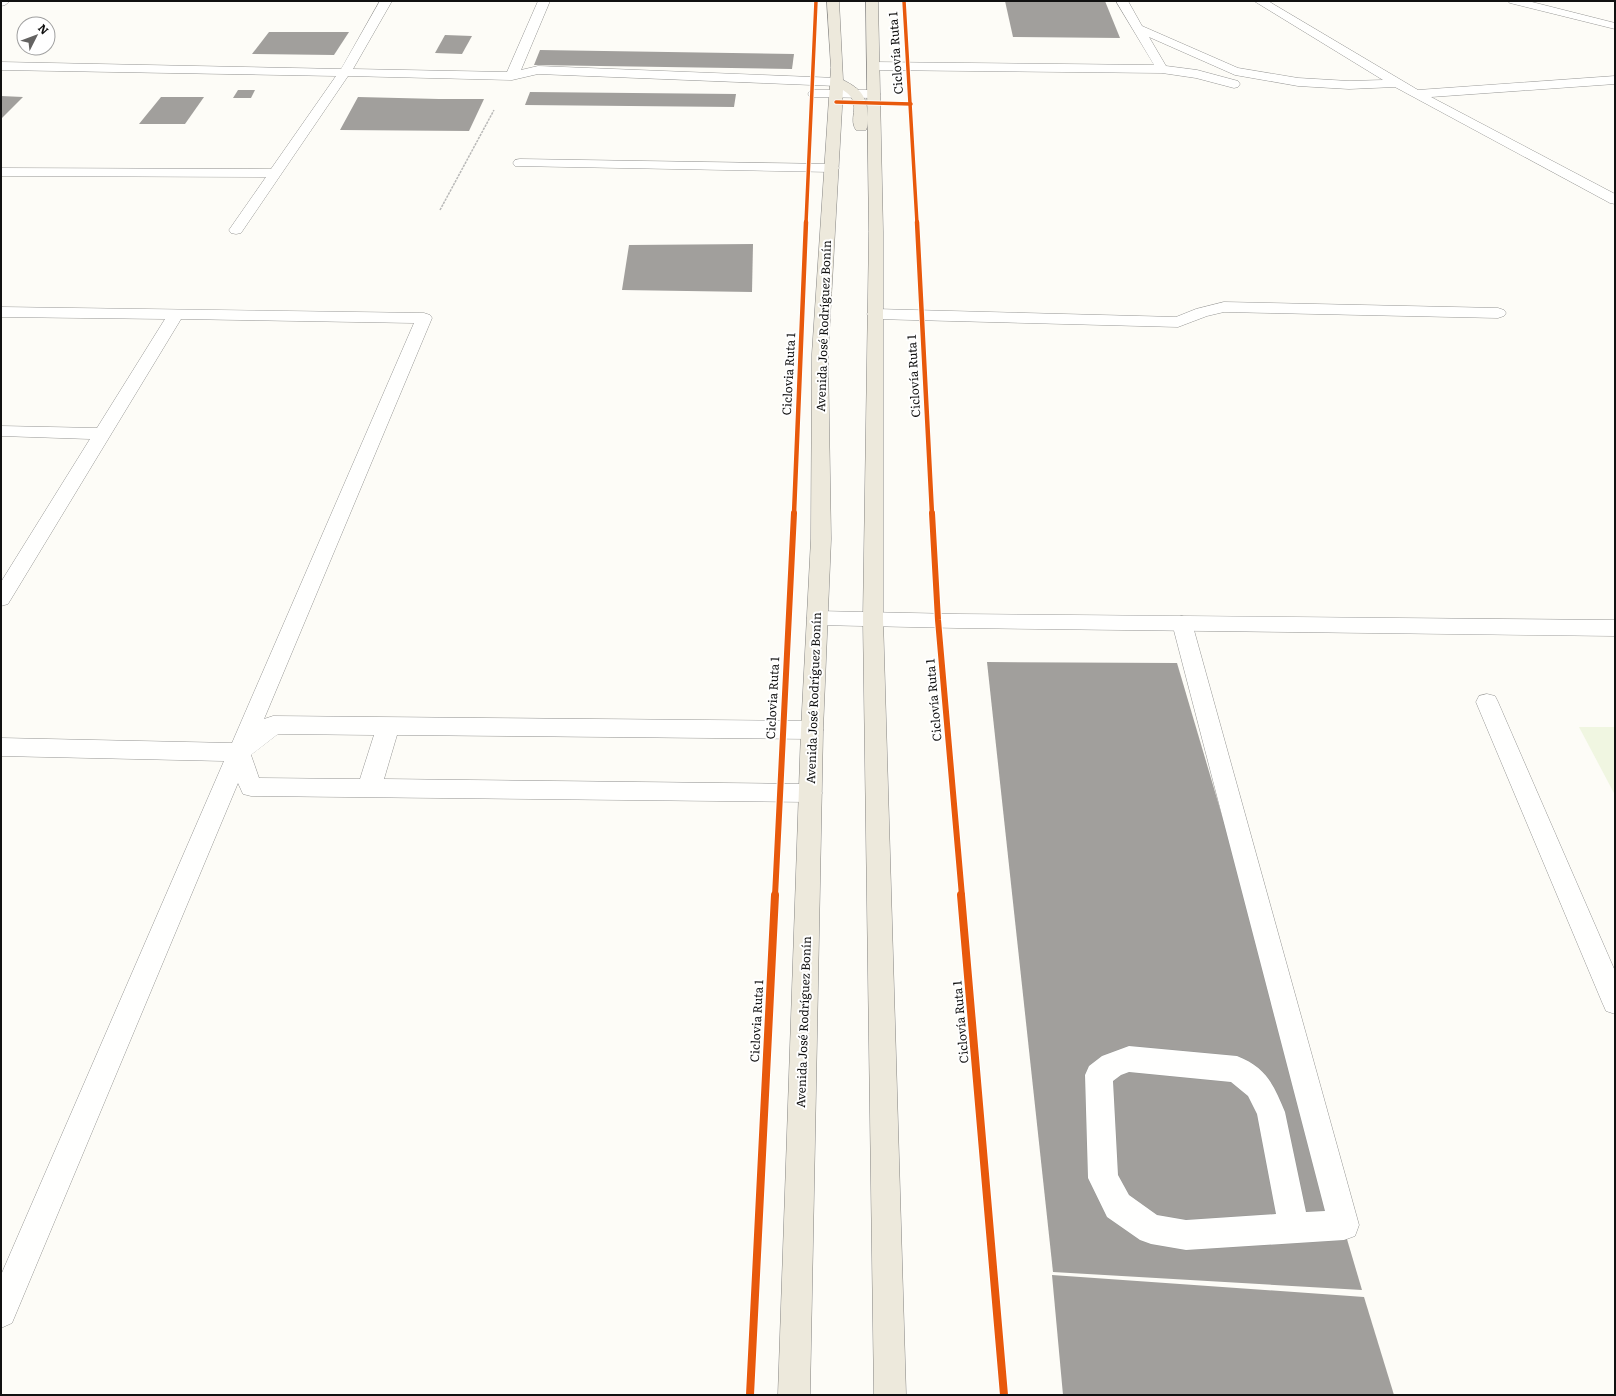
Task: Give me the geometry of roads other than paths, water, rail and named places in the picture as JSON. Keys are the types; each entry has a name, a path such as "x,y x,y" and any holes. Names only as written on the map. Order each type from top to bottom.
{"main road":[{"name":"Avenida José Rodríguez Bonín","path":"794,1395 810,793 820,539 820,354 836,88 833,1"},
{"path":"872,1 872,66 874,94 876,213 873,619 890,1395"},
{"path":"836,88 850,88 858,95 861,103 864,201 876,213"}],"street":[{"path":"236,230 345,72 386,1"},
{"path":"512,76 544,1"},
{"path":"1122,1 1162,69"},
{"path":"1260,1 1416,94 1615,200"},
{"path":"1514,1 1615,26"},
{"path":"1138,28 1215,63 1235,71 1249,74 1298,82 1341,84 1397,82"},
{"path":"1,66 512,76 538,70 836,88"},
{"path":"872,66 1162,69 1197,74 1234,84"},
{"path":"512,76 530,82 538,82"},
{"path":"1416,94 1615,80"},
{"path":"797,93 836,88"},
{"path":"858,95 874,94"},
{"path":"520,163 832,168"},
{"path":"1,172 274,173"},
{"path":"875,314 1178,322 1202,312 1224,307 1498,313"},
{"path":"1,312 424,318 1,1312"},
{"path":"1,599 176,314"},
{"path":"1,431 101,434"},
{"path":"817,618 1182,624 1615,628"},
{"path":"1182,624 1344,1225 1186,1235 1151,1229 1118,1206 1103,1178 1099,1075 1112,1065 1130,1059 1237,1069 1258,1086 1271,1112 1294,1228"},
{"path":"1487,702 1615,1002"},
{"path":"1,747 239,752 273,725 812,730"},
{"path":"369,789 388,726"},
{"path":"239,752 251,787 810,793"}]}
